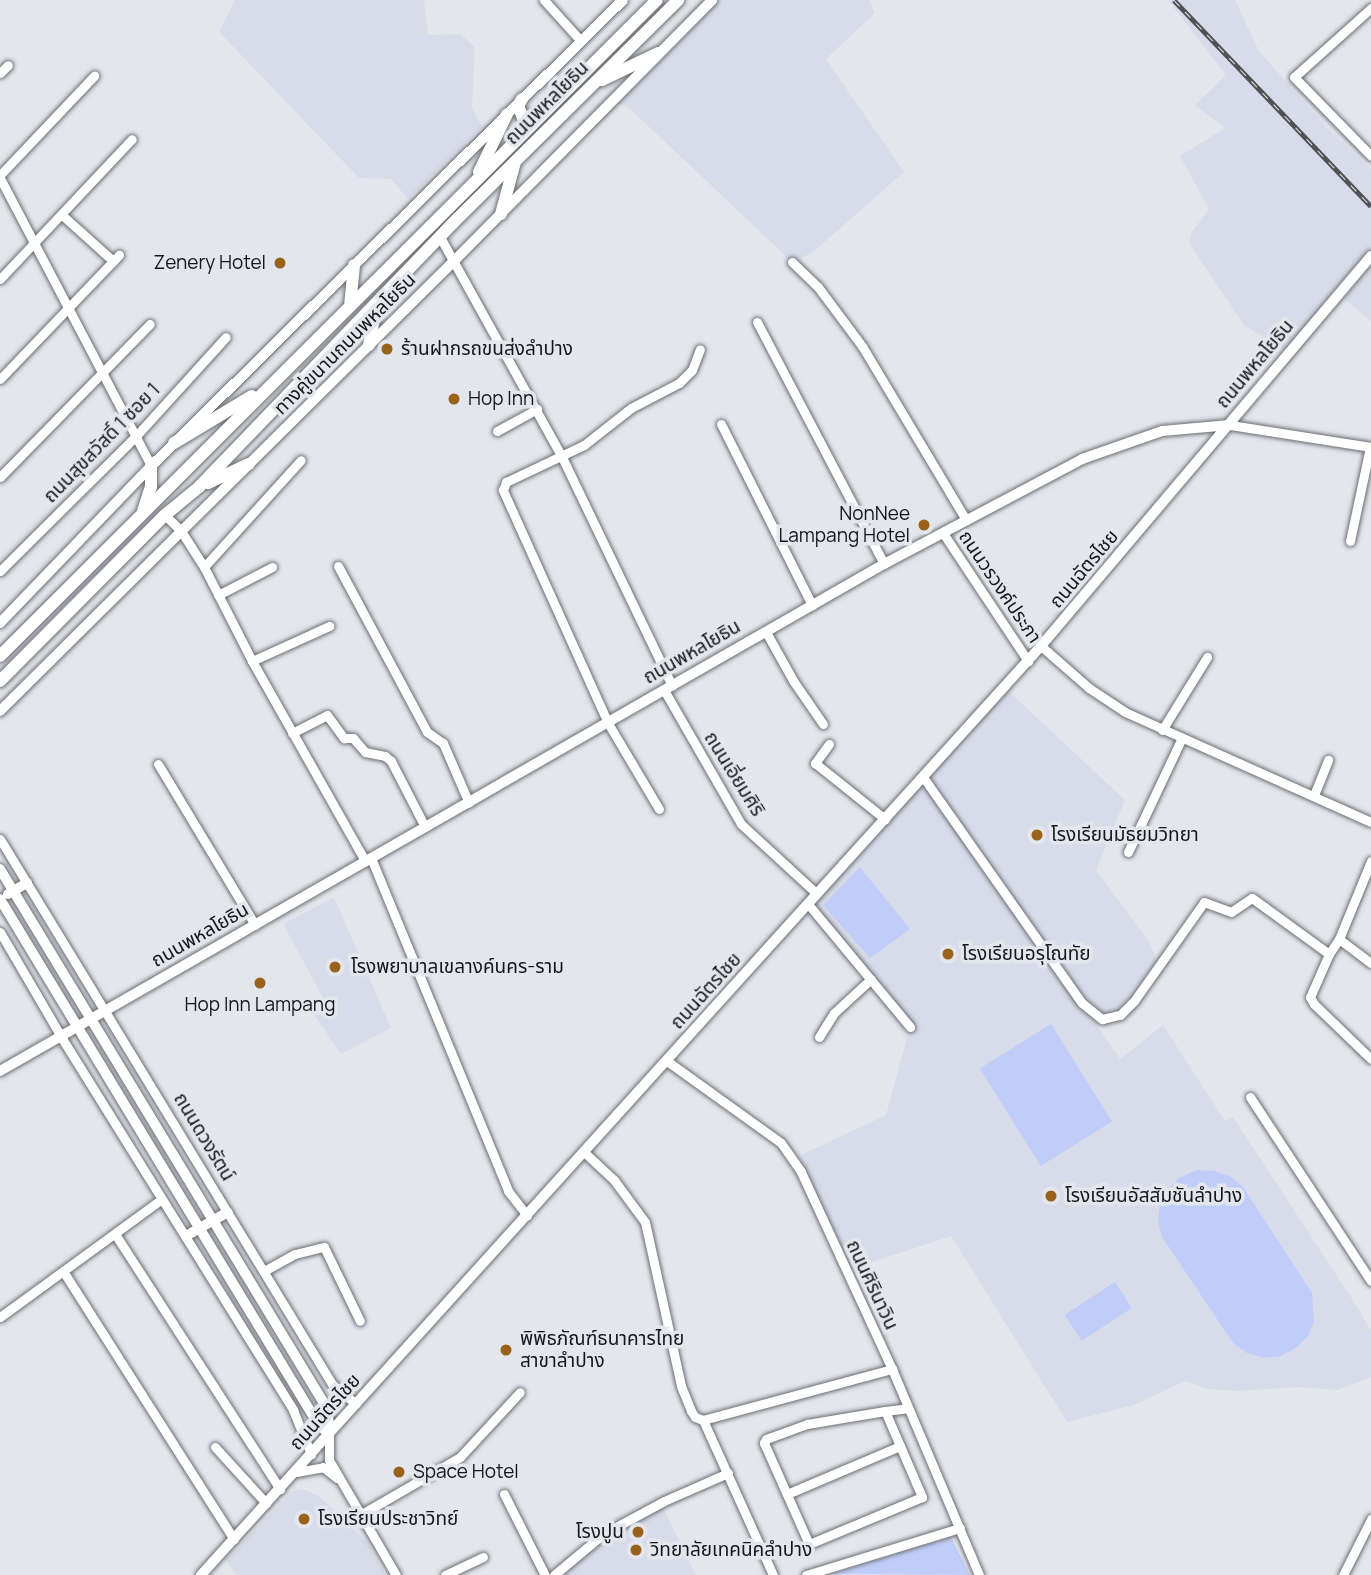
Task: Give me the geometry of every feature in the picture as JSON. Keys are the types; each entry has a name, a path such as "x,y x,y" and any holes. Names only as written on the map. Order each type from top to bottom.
{"highway":[{"name":"ถนนพหลโยธิน","path":"0,656 657,0"},
{"name":"ถนนพหลโยธิน","path":"0,681 165,515 199,487 440,237 678,0"},
{"path":"594,83 658,52"},
{"path":"522,99 519,112 523,118 540,115"},
{"path":"474,181 507,114"},
{"path":"504,211 515,162"},
{"path":"429,227 440,237"},
{"path":"350,306 355,265"},
{"path":"369,345 377,303"},
{"path":"174,443 270,386"},
{"path":"199,487 249,464"},
{"path":"141,514 151,487 151,466"}],"main road":[{"path":"0,623 174,443 623,0"},
{"name":"ทางคู่ขนานถนนพหลโยธิน","path":"0,710 454,261 712,0"},
{"name":"ถนนพหลโยธิน","path":"0,1071 884,564 1082,459 1141,436 1199,426 1230,425 1371,256"},
{"name":"ถนนฉัตรไชย","path":"202,1575 1028,661 1230,425"},
{"path":"0,869 328,1410 328,1434"},
{"path":"27,883 0,899 315,1419 328,1434"},
{"path":"186,1237 228,1212"}],"street":[{"path":"544,0 581,41"},
{"path":"1371,8 1294,77 1371,156"},
{"path":"0,73 8,65"},
{"path":"94,76 0,176 151,466"},
{"path":"0,279 132,139"},
{"path":"0,379 116,258 62,215"},
{"name":"ถนนเอี่ยมศิริ","path":"440,237 561,455 668,688 741,824 817,894"},
{"path":"792,262 818,287 857,338 894,395 966,520"},
{"path":"757,322 884,564"},
{"path":"0,477 150,324"},
{"name":"ถนนสุขสวัสดิ์ 1 ซอย 1","path":"0,571 137,435 226,337"},
{"path":"659,809 608,723 503,491 506,482 584,445 645,399 679,383 692,369 700,349"},
{"path":"498,431 537,409"},
{"path":"721,424 812,605"},
{"path":"1230,425 1370,447 1350,541"},
{"path":"204,567 301,460"},
{"path":"165,515 181,531 204,567 251,661 368,860 508,1191 527,1215"},
{"name":"ถนนวรวงค์ประภา","path":"943,533 1028,661"},
{"path":"338,566 427,732 443,743 468,803"},
{"path":"218,595 272,567"},
{"path":"251,661 329,626"},
{"path":"766,632 794,682 823,723"},
{"path":"1041,646 1089,688 1125,712 1181,740 1314,795 1371,822"},
{"path":"1162,730 1207,657"},
{"path":"292,733 327,715 344,738 354,738 365,752 385,756 391,761 425,827"},
{"path":"1128,852 1181,740"},
{"path":"829,744 815,763 885,819"},
{"path":"1314,795 1328,760"},
{"path":"158,764 255,925"},
{"path":"923,777 1082,1003 1102,1019 1120,1015 1134,1001 1203,902 1231,912 1252,898 1329,954"},
{"name":"ถนนดวงรัตน์","path":"0,839 107,1010 332,1384 356,1404"},
{"path":"1371,861 1339,939 1329,954 1310,996 1314,1004 1371,1059"},
{"path":"808,904 910,1027"},
{"path":"0,932 61,1036 293,1410 311,1454"},
{"path":"1339,939 1371,963"},
{"path":"819,1037 834,1013 871,979"},
{"name":"ถนนศิรินาวิน","path":"667,1060 781,1143 801,1172 892,1369 979,1575"},
{"path":"1250,1097 1371,1282"},
{"path":"584,1152 614,1181 645,1222 684,1394 695,1417 703,1420 892,1369"},
{"path":"0,1317 162,1199"},
{"path":"115,1234 280,1489"},
{"path":"264,1271 295,1254 324,1247 360,1321"},
{"path":"62,1272 234,1539"},
{"path":"360,1515 460,1457 520,1392"},
{"path":"885,1411 922,1497 808,1544 764,1443 766,1439 807,1424 885,1411 908,1408"},
{"path":"703,1420 773,1575"},
{"path":"328,1434 329,1460 396,1575"},
{"path":"787,1494 900,1446"},
{"path":"215,1447 266,1503"},
{"path":"294,1473 323,1467 339,1479"},
{"path":"554,1575 603,1534 664,1501 727,1474"},
{"path":"504,1494 545,1575"},
{"path":"1343,1575 1371,1519"},
{"path":"806,1575 960,1528"},
{"path":"445,1575 482,1557"}],"shaded area":[{"path":"235,0 424,0 428,35 460,34 475,47 472,107 482,127 408,199 391,179 359,178 219,32"},
{"path":"720,0 869,0 875,13 826,59 904,172 812,253 792,262 626,105 618,104"},
{"path":"1168,0 1235,0 1259,51 1329,130 1371,169 1371,259 1366,252 1285,350 1244,325 1189,243 1192,232 1209,209 1180,156 1225,128 1195,105 1226,75"},
{"path":"1371,265 1371,321 1344,299"},
{"name":"โรงเรียนอัสสัมชันลำปาง","path":"1004,687 1125,800 1096,870 1148,940 1159,965 1120,1015 1102,1019 1084,1006 1120,1059 1163,1025 1225,1121 1233,1117 1358,1308 1371,1331 1371,1377 1337,1390 1299,1387 1238,1391 1208,1389 1185,1381 1134,1405 1067,1422 951,1236 851,1269 799,1156 886,1115 910,1027 808,904"},
{"path":"860,867 910,929 870,958 823,905"},
{"name":"โรงพยาบาลเขลางค์นคร-ราม","path":"334,897 391,1028 341,1054 315,1016 328,1007 283,924"},
{"path":"1051,1024 1112,1122 1041,1166 980,1069"},
{"path":"1197,1170 1230,1176 1243,1187 1312,1293 1314,1321 1308,1336 1296,1348 1281,1356 1264,1358 1247,1353 1233,1343 1162,1237 1158,1221 1160,1205 1167,1190 1179,1178"},
{"path":"1115,1282 1132,1308 1082,1341 1065,1315"},
{"name":"โรงเรียนประชาวิทย์","path":"303,1489 319,1496 368,1543 385,1575 236,1575 226,1560 293,1491"},
{"name":"วิทยาลัยเทคนิคลำปาง","path":"663,1508 696,1575 557,1575 610,1533"},
{"path":"951,1537 970,1575 832,1574"}],"railway":[{"path":"1174,0 1371,206"}],"place":[{"name":"Zenery Hotel","path":"280,263"},
{"name":"ร้านฝากรถขนส่งลำปาง","path":"387,349"},
{"name":"Hop Inn","path":"454,399"},
{"name":"NonNee Lampang Hotel","path":"924,525"},
{"name":"โรงเรียนมัธยมวิทยา","path":"1037,835"},
{"name":"โรงเรียนอรุโณทัย","path":"948,954"},
{"name":"โรงพยาบาลเขลางค์นคร-ราม","path":"335,967"},
{"name":"Hop Inn Lampang","path":"260,983"},
{"name":"โรงเรียนอัสสัมชันลำปาง","path":"1051,1196"},
{"name":"พิพิธภัณฑ์ธนาคารไทย สาขาลำปาง","path":"506,1350"},
{"name":"Space Hotel","path":"399,1472"},
{"name":"โรงเรียนประชาวิทย์","path":"304,1519"},
{"name":"โรงปูน","path":"638,1532"},
{"name":"วิทยาลัยเทคนิคลำปาง","path":"636,1550"}]}
